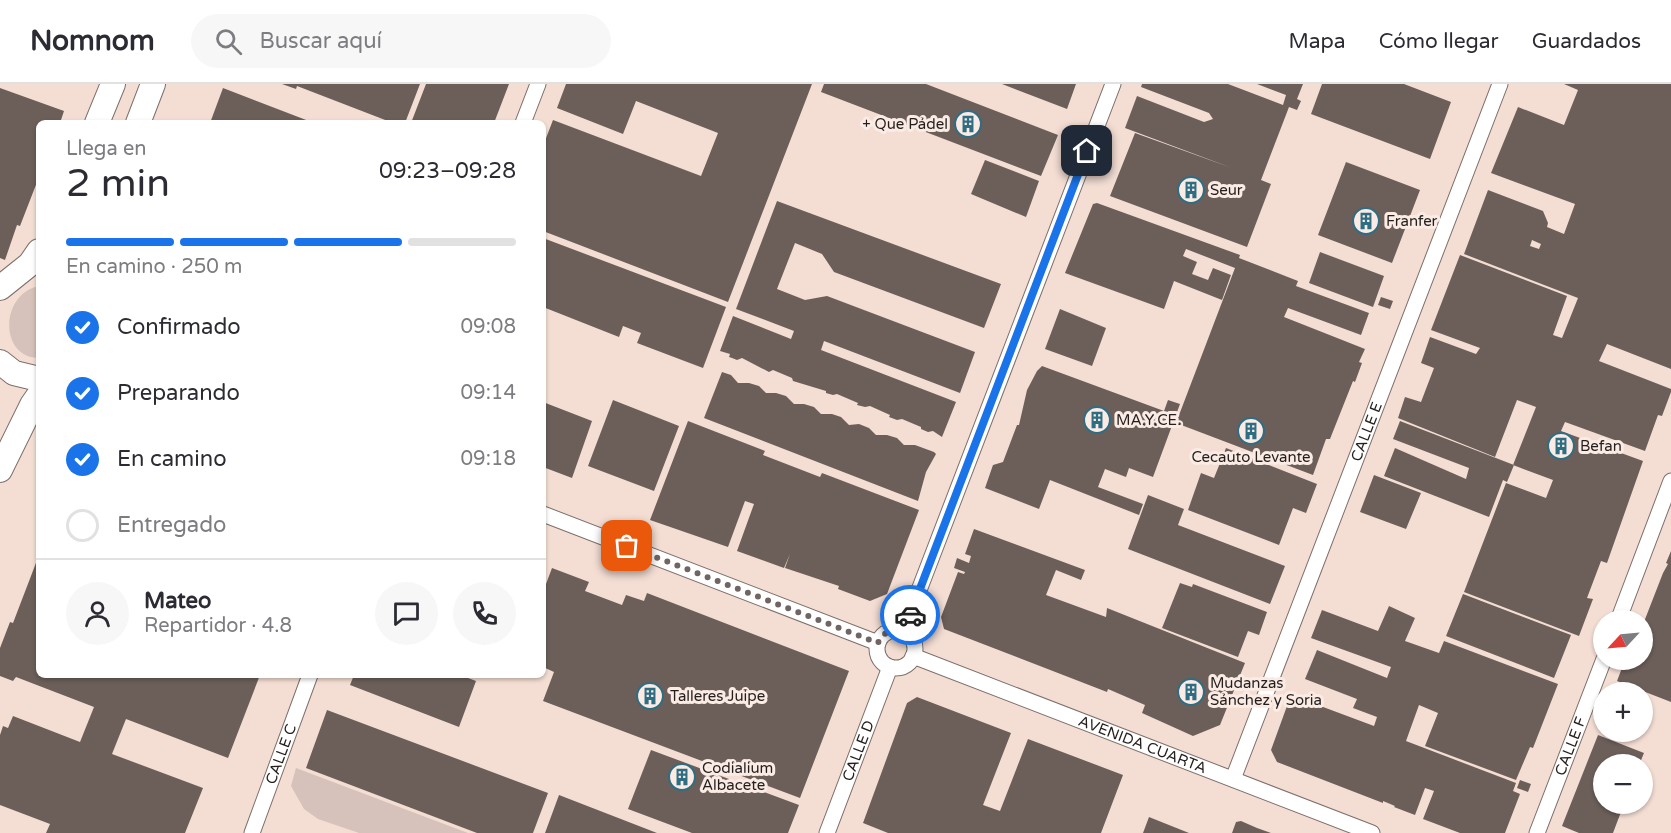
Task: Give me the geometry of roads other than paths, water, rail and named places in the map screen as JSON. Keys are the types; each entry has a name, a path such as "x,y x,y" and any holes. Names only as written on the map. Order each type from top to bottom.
{"main road":[{"path":"139,120 153,84"},
{"path":"98,120 111,86"},
{"path":"12,281 36,255"},
{"path":"0,362 14,373 36,378"},
{"path":"0,470 36,399"}],"street":[{"path":"524,120 538,84"},
{"path":"903,632 1113,84"},
{"name":"CALLE E","path":"1233,779 1500,84"},
{"path":"1622,610 1671,481"},
{"path":"546,515 878,643"},
{"path":"890,630 903,632 913,641 915,649 913,656 905,666 898,668 883,663 877,651 878,643 890,630"},
{"name":"AVENIDA CUARTA","path":"913,656 1372,833"},
{"name":"CALLE D","path":"827,833 890,666"},
{"name":"CALLE F","path":"1537,833 1600,670"},
{"name":"CALLE C","path":"252,833 309,678"}],"place":[{"name":"+ Que Pádel","path":"968,124"},
{"name":"Seur","path":"1191,190"},
{"name":"Franfer","path":"1366,221"},
{"name":"MA.Y.CE.","path":"1097,420"},
{"name":"Cecauto Levante","path":"1251,431"},
{"name":"Befan","path":"1561,446"},
{"name":"Mudanzas Sánchez y Soria","path":"1191,692"},
{"name":"Talleres Juipe","path":"650,696"},
{"name":"Codialium Albacete","path":"682,777"}]}
